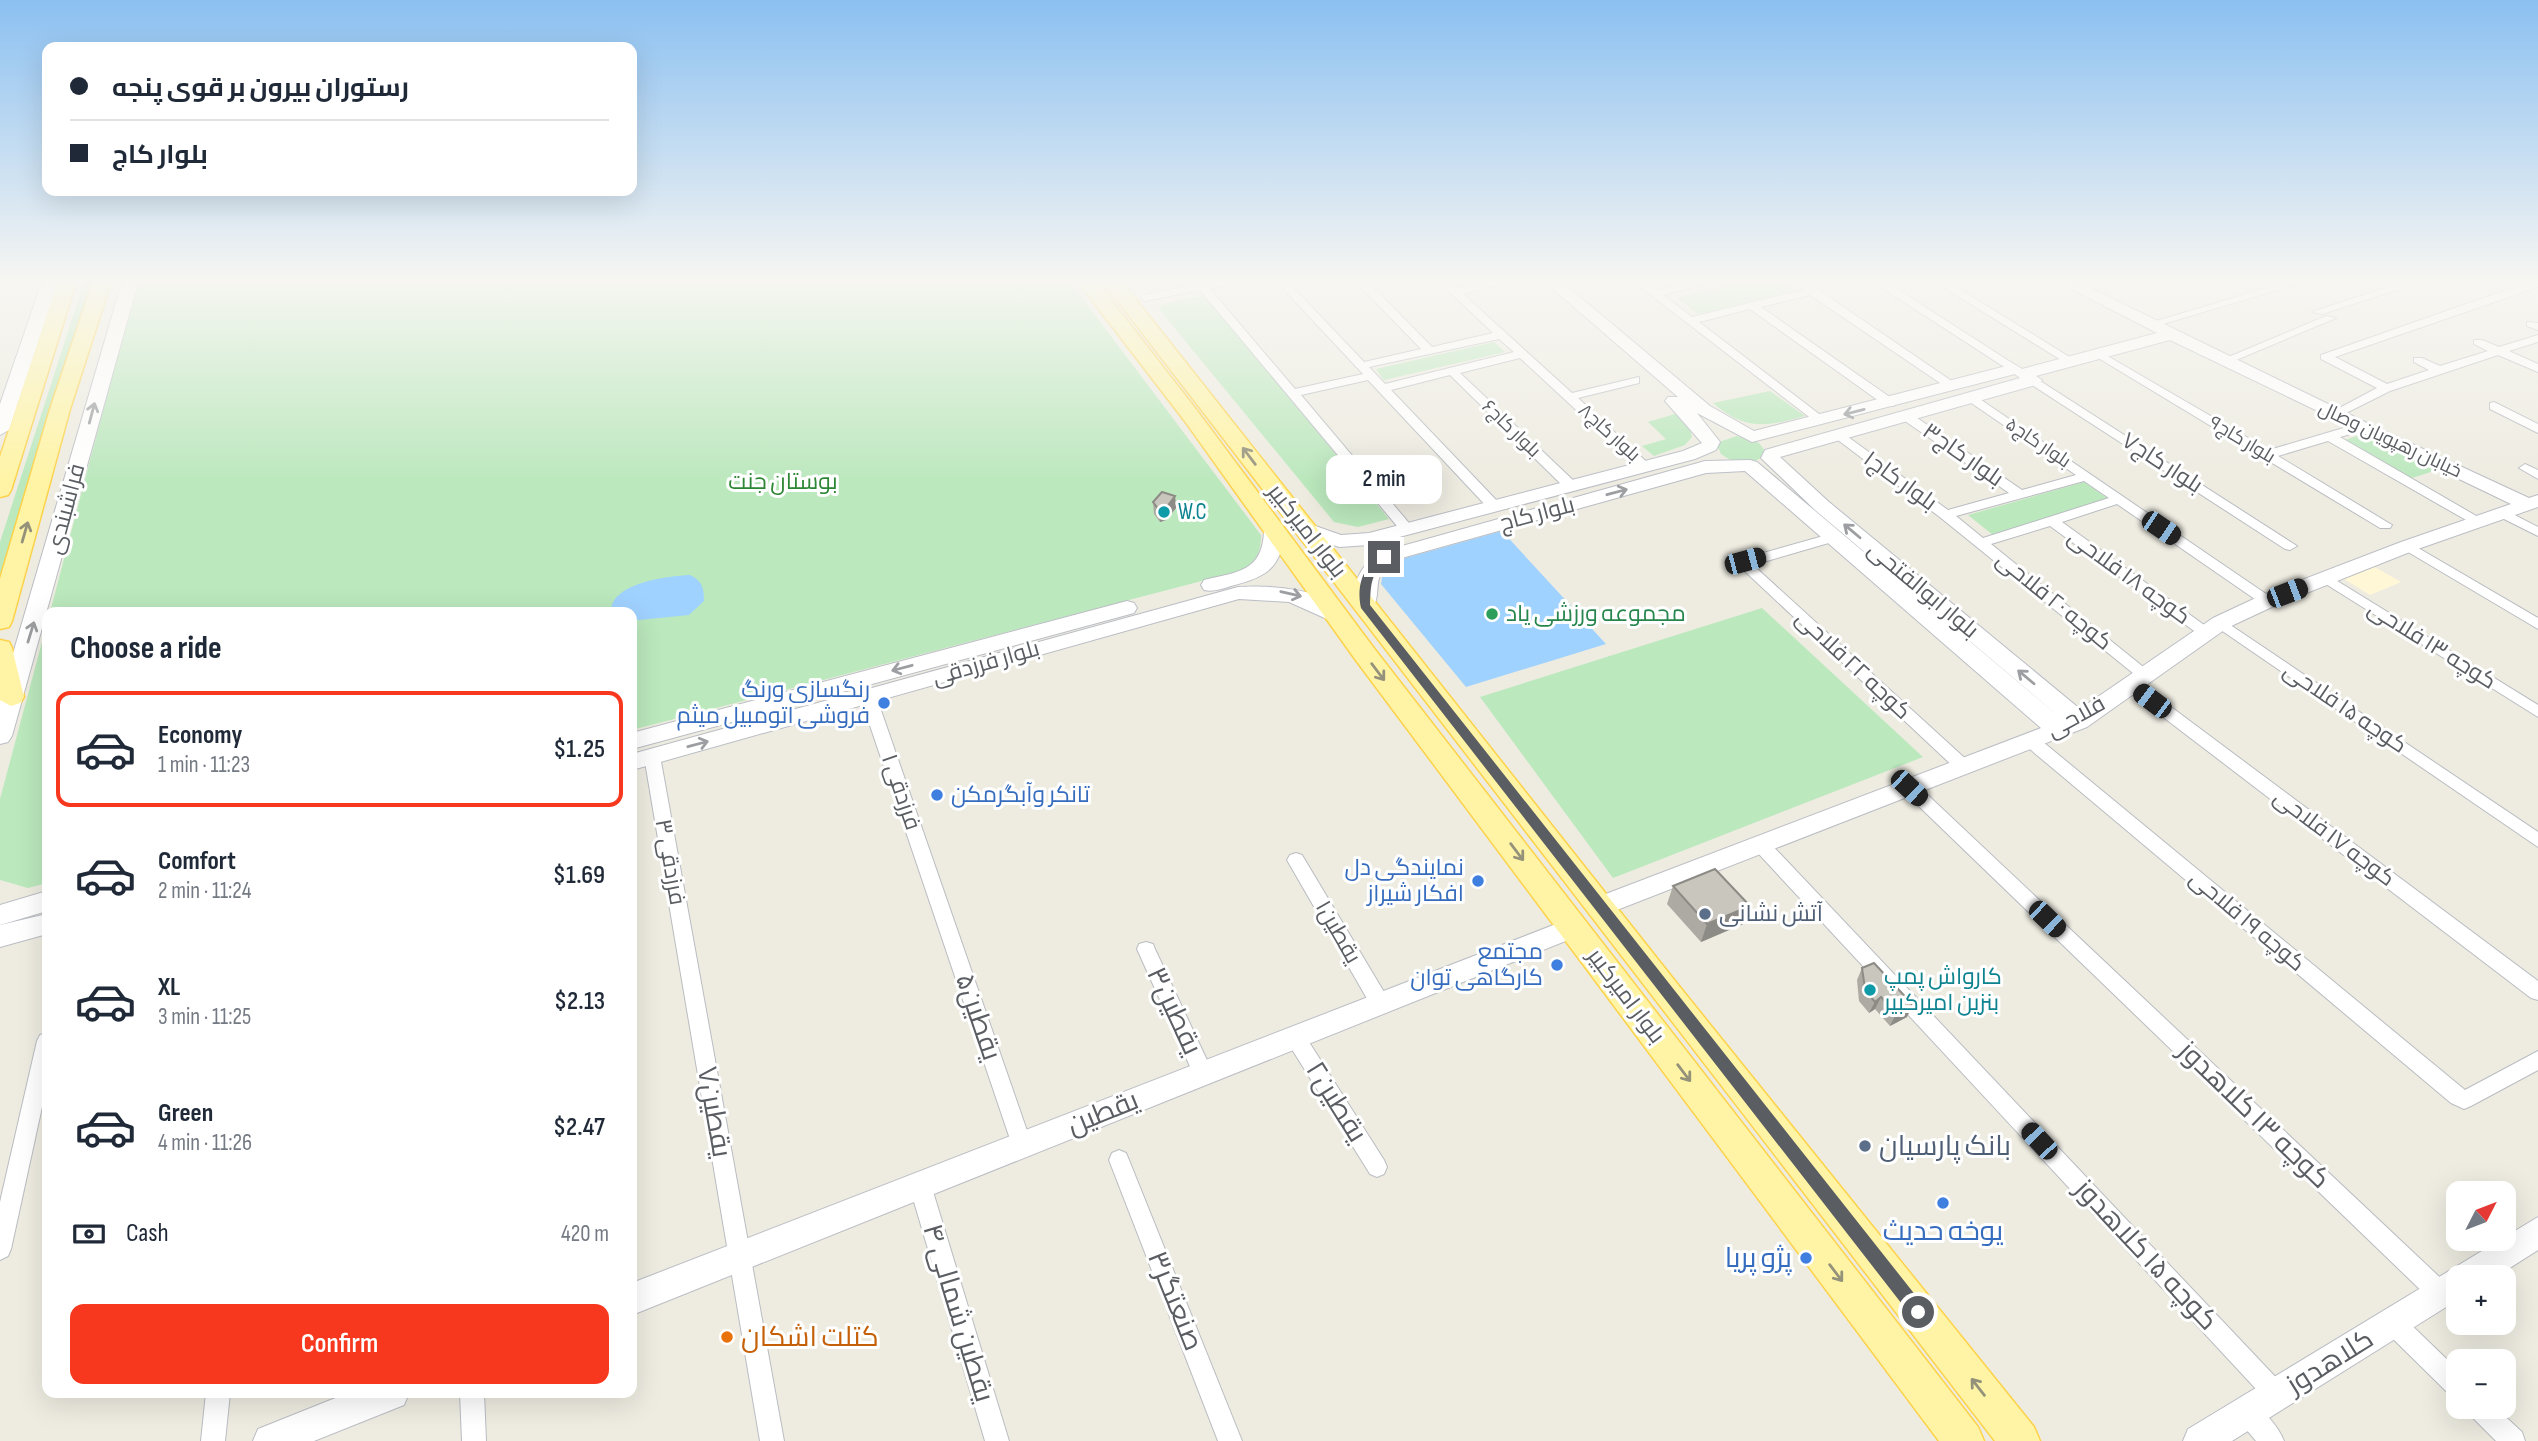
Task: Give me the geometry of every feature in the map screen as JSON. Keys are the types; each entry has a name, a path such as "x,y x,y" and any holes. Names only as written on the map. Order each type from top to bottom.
{"main road":[{"path":"9,381 24,349"},
{"path":"0,490 45,349"},
{"name":"فراشبندی","path":"0,621 60,409 85,371 93,349"},
{"name":"بلوار امیرکبیر","path":"1154,349 1191,416 1274,531 1352,611 1600,908 2020,1441"},
{"name":"بلوار امیرکبیر","path":"1163,349 1304,528 1352,611 1574,927 1964,1441"},
{"path":"1696,411 1710,444"},
{"path":"1753,471 1765,474 1769,471 1788,476"},
{"path":"1453,517 1466,533"},
{"name":"بلوار فرزدقی","path":"642,759 868,696 1233,587"},
{"path":"0,648 11,697"},
{"name":"کلاهدوز","path":"2200,1441 2446,1289"},
{"path":"270,1441 379,1398"}],"street":[{"name":"فراشبندی","path":"0,736 60,534 108,349"},
{"path":"1256,349 1407,529"},
{"path":"1345,349 1494,506"},
{"path":"1294,393 1438,349"},
{"name":"بلوار کاج۸","path":"1516,349 1645,466"},
{"path":"1623,349 1696,411 1750,436 1776,432 1953,386 2023,374 2117,349"},
{"path":"1727,349 1821,420"},
{"path":"1814,349 1890,403"},
{"path":"1898,349 1953,386"},
{"name":"بلوار کاج۷","path":"1984,349 2291,546"},
{"path":"2051,349 2070,361"},
{"name":"خیابان رهپویان وصال","path":"2200,349 2361,427 2533,503"},
{"path":"2225,361 2254,349"},
{"path":"2348,349 2325,357 2386,388"},
{"path":"2493,349 2538,368"},
{"path":"2333,414 2386,388 2503,349"},
{"path":"1381,389 1521,354"},
{"name":"بلوار کاج۹","path":"2099,354 2385,525"},
{"path":"2418,360 2465,379"},
{"name":"بلوار کاج۶","path":"1452,371 1571,486"},
{"path":"1770,456 1791,446 1971,397 2023,374"},
{"path":"1569,397 1634,380"},
{"path":"0,430 9,381"},
{"path":"1920,394 1938,407"},
{"name":"بلوار کاج۵","path":"1971,397 2267,601"},
{"path":"2494,406 2538,429"},
{"name":"بلوار کاج۳","path":"1906,416 2020,495"},
{"path":"2267,455 2361,427"},
{"path":"1776,432 1772,435 1774,439 1791,446"},
{"name":"بلوار کاج","path":"1304,528 1339,541 1369,540 1689,455 1710,444 1720,435 1729,433 1750,436"},
{"name":"بلوار کاج۱","path":"1836,434 1963,529"},
{"name":"بلوار ابوالفتحی","path":"1750,436 1764,443 1770,456 1788,476 1901,583 2068,725"},
{"path":"2330,437 2478,521"},
{"name":"بلوار ابوالفتحی","path":"1710,444 1720,459 1753,471 1834,537 1901,583"},
{"path":"1689,455 1697,454 1707,458 1711,462 1705,467"},
{"name":"بلوار کاج","path":"1387,557 1705,467 1753,471 1770,456"},
{"path":"2525,468 2538,475"},
{"path":"1946,515 2087,476"},
{"path":"1981,543 2119,499"},
{"name":"فلاحی","path":"1600,908 2068,725 2213,628 2267,601 2408,546 2533,503"},
{"path":"2503,513 2538,532"},
{"name":"کوچه ۱۸ فلاحی","path":"2052,521 2213,628"},
{"name":"کوچه ۲۰ فلاحی","path":"1963,529 2137,679"},
{"name":"بلوار فرزدقی","path":"1233,587 1268,562 1274,551 1274,531"},
{"name":"کوچه ۲۲ فلاحی","path":"1834,537 1743,563 1963,766"},
{"path":"1369,540 1366,545 1369,549 1387,557"},
{"path":"2408,546 2538,624"},
{"path":"1352,611 1373,565 1387,557"},
{"name":"کوچه ۱۳ فلاحی","path":"2326,578 2538,712"},
{"name":"بلوار فرزدقی","path":"637,740 1233,587 1290,593 1352,611"},
{"name":"کوچه ۱۵ فلاحی","path":"2213,628 2538,841"},
{"name":"کوچه ۱۷ فلاحی","path":"2137,679 2538,992"},
{"name":"فرزدقی ۱","path":"868,696 934,888"},
{"name":"کوچه ۱۹ فلاحی","path":"2031,741 2464,1100 2538,1060"},
{"name":"فرزدقی ۳","path":"642,759 689,968"},
{"name":"کوچه ۱۳ کلاهدوز","path":"1909,788 2067,937 2446,1276"},
{"name":"کوچه ۱۵ کلاهدوز","path":"1762,846 2277,1395"},
{"name":"یقطین۱","path":"1296,860 1380,1003"},
{"name":"یقطین۵","path":"934,888 1022,1145"},
{"path":"2,924 42,904"},
{"path":"2,924 42,924"},
{"name":"یقطین","path":"637,1297 1574,927"},
{"name":"یقطین۳","path":"1146,949 1203,1073"},
{"name":"یقطین۷","path":"689,968 772,1441"},
{"name":"یقطین۲","path":"1295,1037 1377,1167"},
{"path":"0,1249 42,1063"},
{"name":"صنعتگر۳","path":"1119,1160 1230,1441"},
{"name":"یقطین شمالی ۴","path":"920,1185 997,1441"},
{"name":"کلاهدوز","path":"2491,1265 2533,1243"},
{"path":"2392,1322 2446,1375"},
{"path":"213,1441 217,1398"},
{"path":"472,1398 474,1441"},
{"path":"2247,1413 2272,1441"},
{"path":"2490,1419 2513,1441"}],"shaded area":[{"path":"2366,562 2401,582 2370,595 2336,574"}],"green space":[{"path":"62,349 72,349 0,584 0,542"},
{"name":"بوستان جنت","path":"119,349 1121,349 1261,535 1260,547 1254,560 1240,571 637,729 637,607 51,607"},
{"path":"1192,349 1250,349 1389,519 1358,527 1334,522"},
{"path":"1462,349 1502,349 1505,352 1384,380 1376,369"},
{"path":"1770,391 1805,416 1779,423 1757,424 1736,418 1713,403"},
{"path":"1675,414 1690,428 1692,437 1685,445 1654,456 1642,446 1666,439 1648,422"},
{"path":"2365,433 2440,469 2412,478 2345,440"},
{"path":"1737,436 1759,443 1765,451 1764,455 1754,461 1742,462 1721,454 1717,445 1719,442"},
{"path":"2084,482 2107,498 1993,535 1968,515"},
{"path":"1762,608 1923,757 1613,878 1480,697"},
{"path":"42,642 42,884 28,888 0,880 0,799"}],"water":[{"name":"مجموعه ورزشی یاد","path":"1502,531 1606,644 1466,687 1381,584 1384,564"},
{"path":"690,575 702,585 704,601 689,615 639,620 637,607 612,607 620,594 630,588 668,577"}],"building":[{"path":"1162,492 1175,496 1166,508 1159,510 1153,502"},
{"path":"1715,869 1750,906 1707,924 1673,886"},
{"path":"1874,963 1913,1005 1896,1014 1881,997 1875,1002 1865,989 1862,968"}],"place":[{"name":"W.C","path":"1164,512"},
{"name":"مجموعه ورزشی یاد","path":"1492,614"},
{"name":"رنگسازی ورنگ فروشی اتومبیل میثم","path":"884,703"},
{"name":"تانکر وآبگرمکن","path":"937,795"},
{"name":"نمایندگی دل افکار شیراز","path":"1478,881"},
{"name":"آتش نشانی","path":"1705,914"},
{"name":"مجتمع کارگاهی توان","path":"1557,965"},
{"name":"کارواش پمپ بنزین امیرکبیر","path":"1870,990"},
{"name":"بانک پارسیان","path":"1865,1146"},
{"name":"یوخه حدیث","path":"1943,1203"},
{"name":"پژو پریا","path":"1806,1258"},
{"name":"کتلت اشکان","path":"727,1337"}],"route":[{"path":"1384,557 1373,565 1369,572 1365,605 1918,1312"}]}
